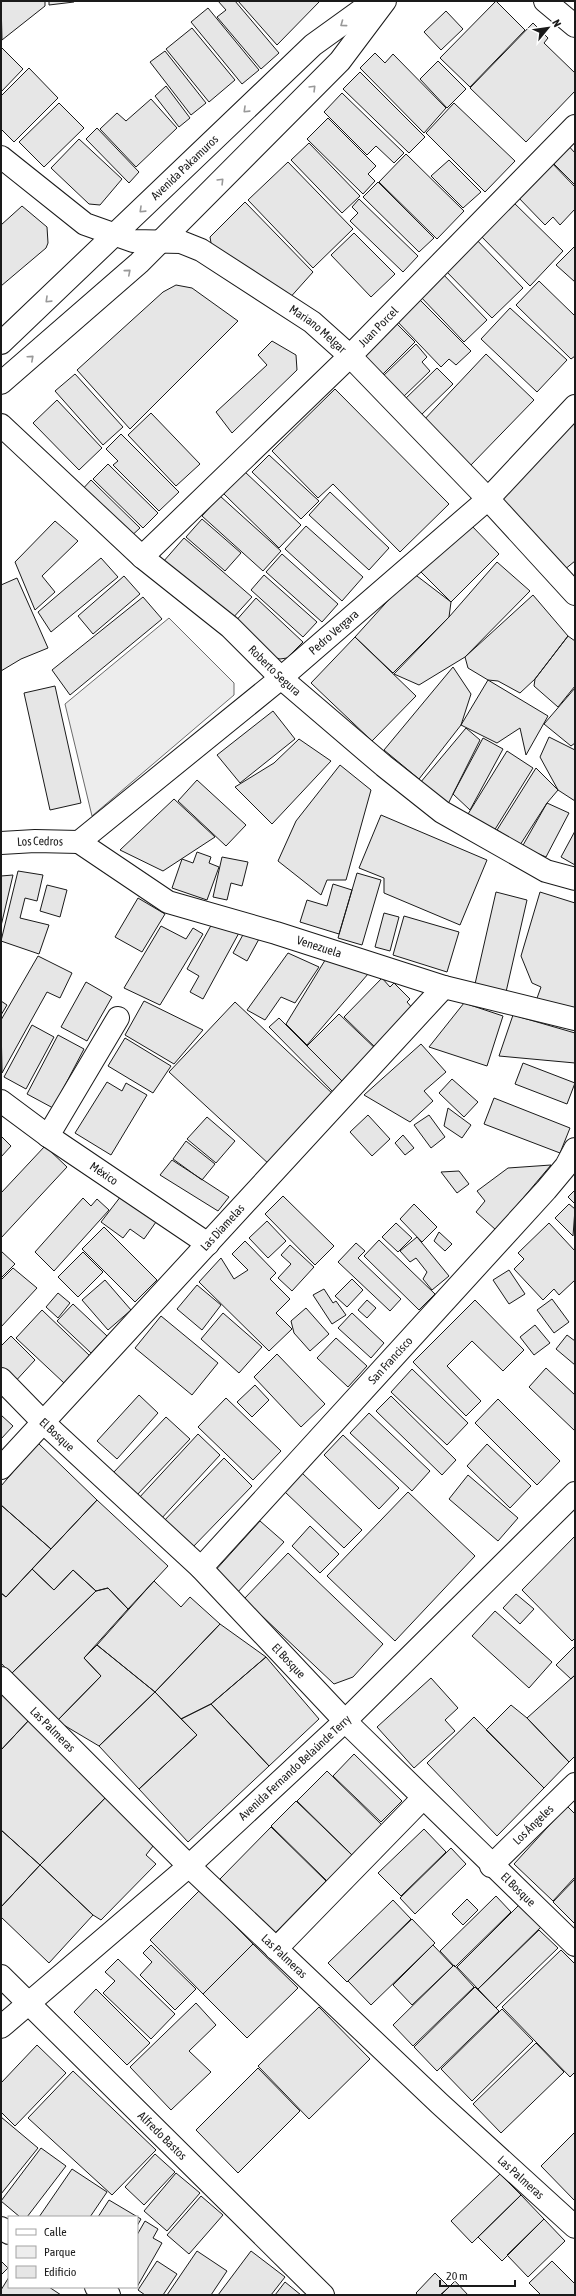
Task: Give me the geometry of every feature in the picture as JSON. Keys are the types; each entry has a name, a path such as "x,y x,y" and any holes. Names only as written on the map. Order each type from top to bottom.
{"main road":[{"name":"Avenida Pakamuros","path":"1,343 115,236 313,45 374,1"},
{"path":"1,383 139,263 340,61 385,1"},
{"path":"545,1 575,26"},
{"name":"Juan Porcel","path":"142,557 350,356 575,126"},
{"name":"Mariano Melgar","path":"1,157 85,224 115,236 133,241 162,240 181,242 201,250 312,322 350,356 488,499 575,594"},
{"name":"Pedro Vergara","path":"79,842 282,678 488,499 575,406"},
{"name":"Roberto Segura","path":"1,425 142,557 230,627 282,678 384,766 442,812 546,870 575,879"},
{"name":"Los Cedros","path":"1,843 35,841 79,842"},
{"name":"Venezuela","path":"79,842 168,902 276,933 444,987 575,1018"},
{"name":"Las Diamelas","path":"1,1468 444,987"},
{"path":"48,1136 118,1018"},
{"name":"México","path":"1,1101 48,1136 208,1244"},
{"name":"San Francisco","path":"201,1568 546,1190 566,1166 575,1149"},
{"name":"El Bosque","path":"1,1379 43,1422 201,1568 345,1721 492,1866 575,1945"},
{"name":"Avenida Fernando Belaúnde Terry","path":"1,2027 27,2003 189,1866 345,1721 575,1493"},
{"name":"Las Palmeras","path":"1,1678 189,1866 434,2099 575,2228"},
{"name":"Los Ángeles","path":"492,1866 575,1784"},
{"path":"276,1949 423,1798"},
{"name":"Alfredo Bastos","path":"1,1976 323,2295"},
{"path":"98,2288 109,2295"}],"green space":[{"path":"169,618 234,683 234,695 92,816 65,704"}],"building":[{"path":"1,1 45,1 45,6 2,40"},
{"path":"49,1 74,1 74,2 49,5"},
{"path":"218,1 235,1 279,53 261,69 217,17 226,10"},
{"path":"238,1 320,1 277,45"},
{"path":"496,1 525,30 470,87 440,58"},
{"path":"208,8 259,70 242,84 191,22"},
{"path":"446,11 463,29 441,50 424,32"},
{"path":"533,23 548,38 544,43 575,73 575,91 526,142 470,88"},
{"path":"192,28 235,80 209,102 166,49"},
{"path":"1,47 23,69 1,92"},
{"path":"165,51 206,103 191,115 150,62"},
{"path":"375,53 385,63 393,54 446,108 424,133 360,68"},
{"path":"438,61 466,89 447,108 420,79"},
{"path":"29,68 58,98 14,142 1,129 1,96"},
{"path":"360,72 425,137 409,153 343,89"},
{"path":"166,86 190,118 179,127 155,96"},
{"path":"342,93 404,153 394,163 376,146 367,155 324,112"},
{"path":"151,99 177,128 136,167 100,129 117,113 126,121"},
{"path":"59,103 84,128 44,167 19,142"},
{"path":"454,103 515,161 485,192 426,133"},
{"path":"328,118 376,166 368,174 375,181 363,194 307,139"},
{"path":"97,128 139,172 129,183 86,139"},
{"path":"79,139 122,179 100,205 89,204 51,168"},
{"path":"309,143 360,196 342,213 291,160"},
{"path":"566,143 575,153 575,185 550,160"},
{"path":"406,154 464,211 437,239 379,182"},
{"path":"449,160 481,192 463,208 431,176"},
{"path":"550,161 575,187 575,209 560,225 553,217 545,225 516,195"},
{"path":"288,162 353,229 313,268 248,200"},
{"path":"378,182 434,238 419,252 363,197"},
{"path":"359,199 418,256 403,272 350,221 358,213 352,207"},
{"path":"510,199 563,251 530,286 478,233"},
{"path":"245,202 313,272 287,301 212,249 210,237"},
{"path":"22,206 47,227 48,243 46,248 1,286 1,225"},
{"path":"354,233 395,274 371,297 331,255"},
{"path":"473,236 523,288 492,318 442,267"},
{"path":"575,246 575,282 556,265"},
{"path":"441,272 487,320 464,342 418,294"},
{"path":"539,281 575,316 575,356 571,359 516,305"},
{"path":"176,285 192,288 238,321 130,429 77,370 163,292"},
{"path":"418,298 471,351 456,365 449,359 441,367 395,319"},
{"path":"510,308 567,360 537,392 481,339"},
{"path":"394,321 415,342 381,376 360,355"},
{"path":"272,341 296,355 297,370 232,433 216,412 267,365 258,355"},
{"path":"416,344 427,357 422,362 430,371 401,399 381,378"},
{"path":"486,354 534,400 469,467 422,422"},
{"path":"437,368 453,384 419,417 404,400"},
{"path":"75,374 123,427 103,445 55,391"},
{"path":"335,389 449,504 400,552 333,484 318,498 272,451"},
{"path":"57,400 102,448 79,470 33,423"},
{"path":"151,413 200,464 176,486 128,435"},
{"path":"575,421 575,561 564,570 498,496"},
{"path":"121,434 179,492 159,511 113,465 118,461 106,449"},
{"path":"269,455 319,501 301,519 252,472"},
{"path":"108,464 158,513 143,528 93,479"},
{"path":"244,471 301,525 279,548 223,493"},
{"path":"91,480 140,528 128,539 80,492"},
{"path":"330,492 389,548 369,570 309,515"},
{"path":"220,496 281,551 263,571 202,516"},
{"path":"202,519 241,553 225,571 186,537"},
{"path":"55,521 78,541 42,576 55,592 35,610 15,562"},
{"path":"470,524 499,554 451,602 421,572"},
{"path":"306,526 363,577 342,601 285,549"},
{"path":"184,538 252,597 231,620 163,562"},
{"path":"282,554 338,604 322,622 266,572"},
{"path":"101,558 118,577 51,632 38,612"},
{"path":"497,562 530,591 465,657 419,685 394,674 449,617"},
{"path":"413,573 451,602 449,617 393,673 355,637"},
{"path":"264,575 317,622 303,637 251,590"},
{"path":"124,576 140,594 93,634 78,616"},
{"path":"17,578 48,648 21,659 1,671 1,585"},
{"path":"533,595 568,636 535,679 520,693 498,681 488,680 468,668 465,657"},
{"path":"143,597 162,619 70,695 52,670"},
{"path":"256,598 303,642 287,658 280,659 269,656 234,623"},
{"path":"568,636 575,641 575,686 558,707 534,686 535,679"},
{"path":"355,637 416,696 372,741 311,683"},
{"path":"453,667 471,694 461,725 419,779 384,750"},
{"path":"488,680 548,716 526,755 520,728 497,743 461,725"},
{"path":"55,686 81,803 50,810 24,693"},
{"path":"575,688 575,743 571,746 544,724"},
{"path":"273,711 295,739 240,783 217,755"},
{"path":"466,728 480,740 447,806 420,783"},
{"path":"549,737 575,750 575,801 558,790 540,757"},
{"path":"483,738 503,749 470,810 453,794"},
{"path":"299,739 331,761 272,824 235,787 274,763"},
{"path":"507,751 533,768 494,831 468,814"},
{"path":"340,765 371,790 346,880 327,880 321,895 278,861 296,821"},
{"path":"536,768 558,790 547,803 520,845 497,830"},
{"path":"197,780 246,825 226,846 178,801"},
{"path":"174,799 215,837 163,871 120,850"},
{"path":"547,803 569,813 546,857 522,847"},
{"path":"381,815 487,860 460,925 384,893 384,878 359,868"},
{"path":"575,831 575,865 561,857"},
{"path":"197,852 211,857 209,863 219,867 207,900 172,888 182,859 193,863"},
{"path":"222,857 248,862 242,886 231,883 227,900 213,897"},
{"path":"18,871 43,875 37,901 25,898 20,918 49,925 39,954 1,941"},
{"path":"357,873 381,880 362,945 338,938"},
{"path":"13,875 1,926 1,876"},
{"path":"333,884 352,890 339,934 300,922 307,900 327,906"},
{"path":"47,885 67,890 60,917 40,911"},
{"path":"496,892 527,900 506,992 475,984"},
{"path":"540,892 575,903 575,1014 536,1001 541,987 532,983 521,956"},
{"path":"138,898 165,914 142,952 115,937"},
{"path":"384,913 399,917 390,951 375,947"},
{"path":"404,916 459,932 447,972 393,955"},
{"path":"214,920 240,931 203,999 190,992 199,976 187,969"},
{"path":"161,926 186,939 193,928 203,934 160,1005 124,988"},
{"path":"245,931 259,939 247,961 233,953"},
{"path":"288,953 319,967 295,1003 281,997 265,1020 247,1010"},
{"path":"38,956 72,973 60,998 47,992 2,1073 1,1020"},
{"path":"327,957 368,974 307,1045 286,1024"},
{"path":"382,978 390,987 394,983 410,999 407,1002 415,1011 378,1050 344,1017"},
{"path":"86,982 112,997 87,1041 61,1027"},
{"path":"1,1001 7,1005 1,1015"},
{"path":"144,1001 203,1030 174,1064 125,1035"},
{"path":"235,1002 334,1095 270,1165 169,1072"},
{"path":"464,1003 503,1016 487,1066 429,1047"},
{"path":"339,1014 379,1052 347,1086 307,1046"},
{"path":"513,1015 575,1033 575,1063 499,1056"},
{"path":"279,1018 345,1084 335,1094 269,1027"},
{"path":"32,1025 54,1037 26,1089 4,1077"},
{"path":"58,1035 84,1049 53,1108 27,1094"},
{"path":"125,1038 171,1066 153,1093 108,1066"},
{"path":"421,1044 446,1072 424,1091 433,1101 410,1122 364,1095"},
{"path":"523,1063 575,1083 567,1104 515,1084"},
{"path":"452,1079 478,1102 464,1117 439,1093"},
{"path":"107,1082 122,1091 126,1083 147,1095 111,1155 75,1133"},
{"path":"494,1098 570,1128 560,1153 484,1124"},
{"path":"448,1108 471,1125 462,1138 444,1126"},
{"path":"368,1115 390,1139 372,1156 350,1132"},
{"path":"429,1115 445,1137 431,1148 414,1125"},
{"path":"207,1117 235,1141 216,1163 187,1139"},
{"path":"403,1135 414,1148 405,1155 395,1143"},
{"path":"1,1136 11,1146 1,1157"},
{"path":"186,1141 215,1164 202,1180 173,1159"},
{"path":"45,1146 67,1167 1,1238 1,1193"},
{"path":"172,1160 229,1197 218,1211 160,1175"},
{"path":"551,1165 496,1230 476,1212 485,1201 477,1191 508,1168"},
{"path":"459,1171 469,1184 457,1193 441,1172"},
{"path":"575,1190 575,1204 568,1197"},
{"path":"121,1196 156,1222 144,1239 130,1229 123,1238 101,1222"},
{"path":"283,1196 334,1246 315,1265 265,1214"},
{"path":"83,1198 91,1206 97,1199 109,1210 54,1271 35,1252"},
{"path":"414,1204 437,1227 422,1242 400,1219"},
{"path":"569,1204 575,1209 573,1236 555,1218"},
{"path":"267,1221 286,1241 268,1258 249,1238"},
{"path":"396,1223 412,1238 398,1252 382,1237"},
{"path":"549,1223 575,1251 575,1280 559,1295 554,1289 543,1300 514,1269 524,1259 518,1253"},
{"path":"104,1227 157,1280 135,1302 82,1249"},
{"path":"439,1232 452,1244 445,1251 434,1241"},
{"path":"417,1237 449,1276 432,1290 423,1279 427,1272 416,1258 410,1262 400,1251"},
{"path":"379,1240 435,1294 419,1310 364,1256"},
{"path":"245,1241 276,1273 270,1279 290,1299 276,1313 292,1329 269,1351 199,1282 221,1258 234,1279 248,1270 232,1254"},
{"path":"356,1243 365,1251 358,1258 401,1299 390,1311 338,1262"},
{"path":"290,1245 314,1267 292,1291 278,1278 291,1264 281,1255"},
{"path":"1,1251 15,1264 1,1278"},
{"path":"83,1252 103,1272 78,1297 58,1277"},
{"path":"13,1268 37,1288 1,1327 1,1280"},
{"path":"509,1270 525,1294 509,1304 493,1280"},
{"path":"352,1279 363,1290 347,1307 335,1296"},
{"path":"105,1280 131,1310 108,1330 82,1300"},
{"path":"197,1285 221,1305 202,1330 177,1309"},
{"path":"324,1289 333,1303 336,1301 346,1315 332,1324 313,1295"},
{"path":"58,1293 70,1303 58,1318 46,1307"},
{"path":"552,1299 569,1322 554,1333 537,1310"},
{"path":"367,1300 376,1308 367,1318 358,1310"},
{"path":"475,1300 524,1350 503,1371 472,1341 447,1366 481,1401 466,1416 413,1362"},
{"path":"73,1304 107,1336 91,1353 57,1321"},
{"path":"306,1308 329,1334 310,1351 294,1333 291,1321"},
{"path":"42,1310 90,1356 64,1383 16,1338"},
{"path":"223,1313 262,1347 239,1373 201,1339"},
{"path":"352,1313 384,1343 371,1358 338,1328"},
{"path":"161,1316 218,1363 192,1395 135,1348"},
{"path":"535,1325 550,1343 534,1355 520,1337"},
{"path":"567,1335 575,1341 575,1365 556,1349"},
{"path":"11,1336 35,1360 12,1385 1,1374 1,1346"},
{"path":"336,1338 367,1366 348,1387 317,1358"},
{"path":"277,1354 325,1404 301,1427 254,1377"},
{"path":"546,1368 575,1395 575,1431 529,1387"},
{"path":"412,1369 468,1423 447,1445 391,1392"},
{"path":"255,1385 269,1400 252,1417 237,1402"},
{"path":"139,1395 158,1413 117,1459 97,1441"},
{"path":"391,1396 456,1460 442,1475 376,1411"},
{"path":"226,1398 281,1451 253,1480 198,1427"},
{"path":"498,1399 560,1461 537,1485 475,1423"},
{"path":"369,1413 430,1471 412,1491 350,1433"},
{"path":"1,1415 13,1426 1,1439"},
{"path":"166,1417 190,1439 136,1496 113,1473"},
{"path":"198,1434 220,1455 160,1520 138,1499"},
{"path":"343,1435 399,1488 379,1509 324,1455"},
{"path":"38,1443 97,1500 51,1549 1,1505 1,1486"},
{"path":"487,1444 531,1486 510,1508 467,1466"},
{"path":"224,1458 252,1486 190,1550 162,1523"},
{"path":"302,1473 362,1530 344,1548 285,1492"},
{"path":"468,1475 518,1518 498,1541 449,1499"},
{"path":"408,1492 475,1556 395,1641 327,1576"},
{"path":"97,1500 168,1566 128,1609 108,1588 96,1591 73,1570 54,1590 32,1569"},
{"path":"1,1505 51,1549 6,1597 1,1593"},
{"path":"260,1521 284,1542 236,1594 213,1573"},
{"path":"310,1526 339,1554 320,1573 292,1546"},
{"path":"575,1536 575,1638 572,1641 522,1590"},
{"path":"288,1553 383,1644 353,1677 334,1684 244,1599"},
{"path":"32,1569 54,1590 73,1570 96,1591 11,1674 1,1663 1,1593 6,1597"},
{"path":"154,1581 181,1607 190,1597 220,1624 155,1692 97,1645"},
{"path":"108,1588 128,1609 84,1658 101,1676 57,1721 11,1674 96,1591"},
{"path":"516,1594 534,1609 520,1624 503,1608"},
{"path":"495,1611 552,1662 529,1688 472,1636"},
{"path":"220,1624 266,1657 211,1704 181,1719 155,1692"},
{"path":"97,1645 155,1692 99,1746 57,1721 101,1676 84,1658"},
{"path":"575,1646 575,1675 571,1679 556,1665"},
{"path":"266,1657 319,1719 269,1766 211,1704"},
{"path":"575,1675 575,1756 569,1762 527,1718"},
{"path":"431,1678 458,1708 445,1720 455,1731 414,1768 377,1727"},
{"path":"1,1691 30,1719 1,1750"},
{"path":"155,1692 197,1735 139,1789 99,1746"},
{"path":"211,1704 269,1766 188,1842 139,1789 197,1735 181,1719"},
{"path":"511,1705 527,1718 569,1762 544,1788 486,1730"},
{"path":"474,1717 544,1788 497,1836 427,1763"},
{"path":"30,1719 108,1795 40,1865 1,1830 1,1750"},
{"path":"354,1754 402,1801 381,1822 333,1776"},
{"path":"327,1771 382,1825 353,1856 297,1801"},
{"path":"108,1795 157,1841 146,1855 156,1864 101,1920 93,1915 40,1865"},
{"path":"296,1801 352,1855 327,1881 271,1826"},
{"path":"567,1806 575,1814 575,1877 553,1901 514,1864"},
{"path":"271,1827 326,1881 275,1933 220,1879"},
{"path":"424,1829 446,1852 401,1896 378,1873"},
{"path":"1,1830 40,1865 1,1907"},
{"path":"451,1848 466,1864 415,1914 400,1898"},
{"path":"40,1865 93,1915 49,1963 1,1917 1,1907"},
{"path":"575,1879 575,1924 553,1902"},
{"path":"200,1890 253,1944 203,1994 150,1940"},
{"path":"496,1896 511,1912 455,1967 440,1951"},
{"path":"467,1899 478,1910 463,1925 452,1914"},
{"path":"393,1900 411,1919 347,1982 328,1963"},
{"path":"522,1902 544,1924 478,1989 457,1967"},
{"path":"412,1919 435,1943 371,2005 348,1981"},
{"path":"539,1930 558,1948 496,2008 478,1989"},
{"path":"253,1944 298,1988 247,2038 203,1994"},
{"path":"151,1945 196,1989 175,2010 140,1975 152,1962 143,1953"},
{"path":"433,1945 453,1966 412,2005 393,1985"},
{"path":"561,1950 575,1964 575,2072 570,2077 502,2007"},
{"path":"118,1959 175,2014 151,2039 103,1993 115,1981 105,1972"},
{"path":"454,1965 474,1987 413,2046 393,2025"},
{"path":"475,1987 499,2011 437,2071 414,2047"},
{"path":"96,1989 150,2043 127,2065 74,2012"},
{"path":"196,2003 216,2025 189,2051 211,2072 171,2110 130,2067"},
{"path":"319,2007 370,2059 309,2119 258,2066"},
{"path":"502,2009 533,2041 472,2101 441,2069"},
{"path":"536,2043 564,2072 501,2133 473,2104"},
{"path":"37,2045 66,2073 15,2126 1,2112 1,2083"},
{"path":"258,2068 300,2111 238,2173 196,2130"},
{"path":"73,2071 156,2150 112,2195 28,2118"},
{"path":"1,2117 38,2148 1,2194"},
{"path":"575,2132 575,2201 541,2166"},
{"path":"41,2148 66,2166 28,2216 19,2216 1,2201"},
{"path":"155,2154 175,2172 144,2205 125,2187"},
{"path":"72,2169 107,2192 91,2216 40,2216"},
{"path":"176,2173 200,2193 167,2231 144,2211"},
{"path":"500,2174 521,2195 472,2243 451,2221"},
{"path":"521,2195 544,2219 502,2261 478,2237"},
{"path":"201,2196 223,2215 189,2254 167,2235"},
{"path":"109,2200 136,2216 99,2216"},
{"path":"138,2217 141,2219 138,2224"},
{"path":"544,2219 565,2241 528,2277 507,2255"},
{"path":"145,2221 158,2229 153,2238 162,2243 138,2285 138,2233"},
{"path":"197,2251 227,2271 211,2295 167,2295"},
{"path":"251,2251 285,2277 271,2295 218,2295"},
{"path":"1,2261 8,2268 1,2275"},
{"path":"157,2261 177,2274 163,2295 145,2295 138,2290"},
{"path":"552,2261 575,2284 575,2295 541,2295 529,2283"},
{"path":"435,2273 449,2287 440,2295 418,2295 416,2293"},
{"path":"8,2279 8,2288 50,2288 61,2295 1,2295 1,2290"},
{"path":"455,2281 468,2295 441,2295"},
{"path":"285,2282 301,2295 275,2295"}]}
